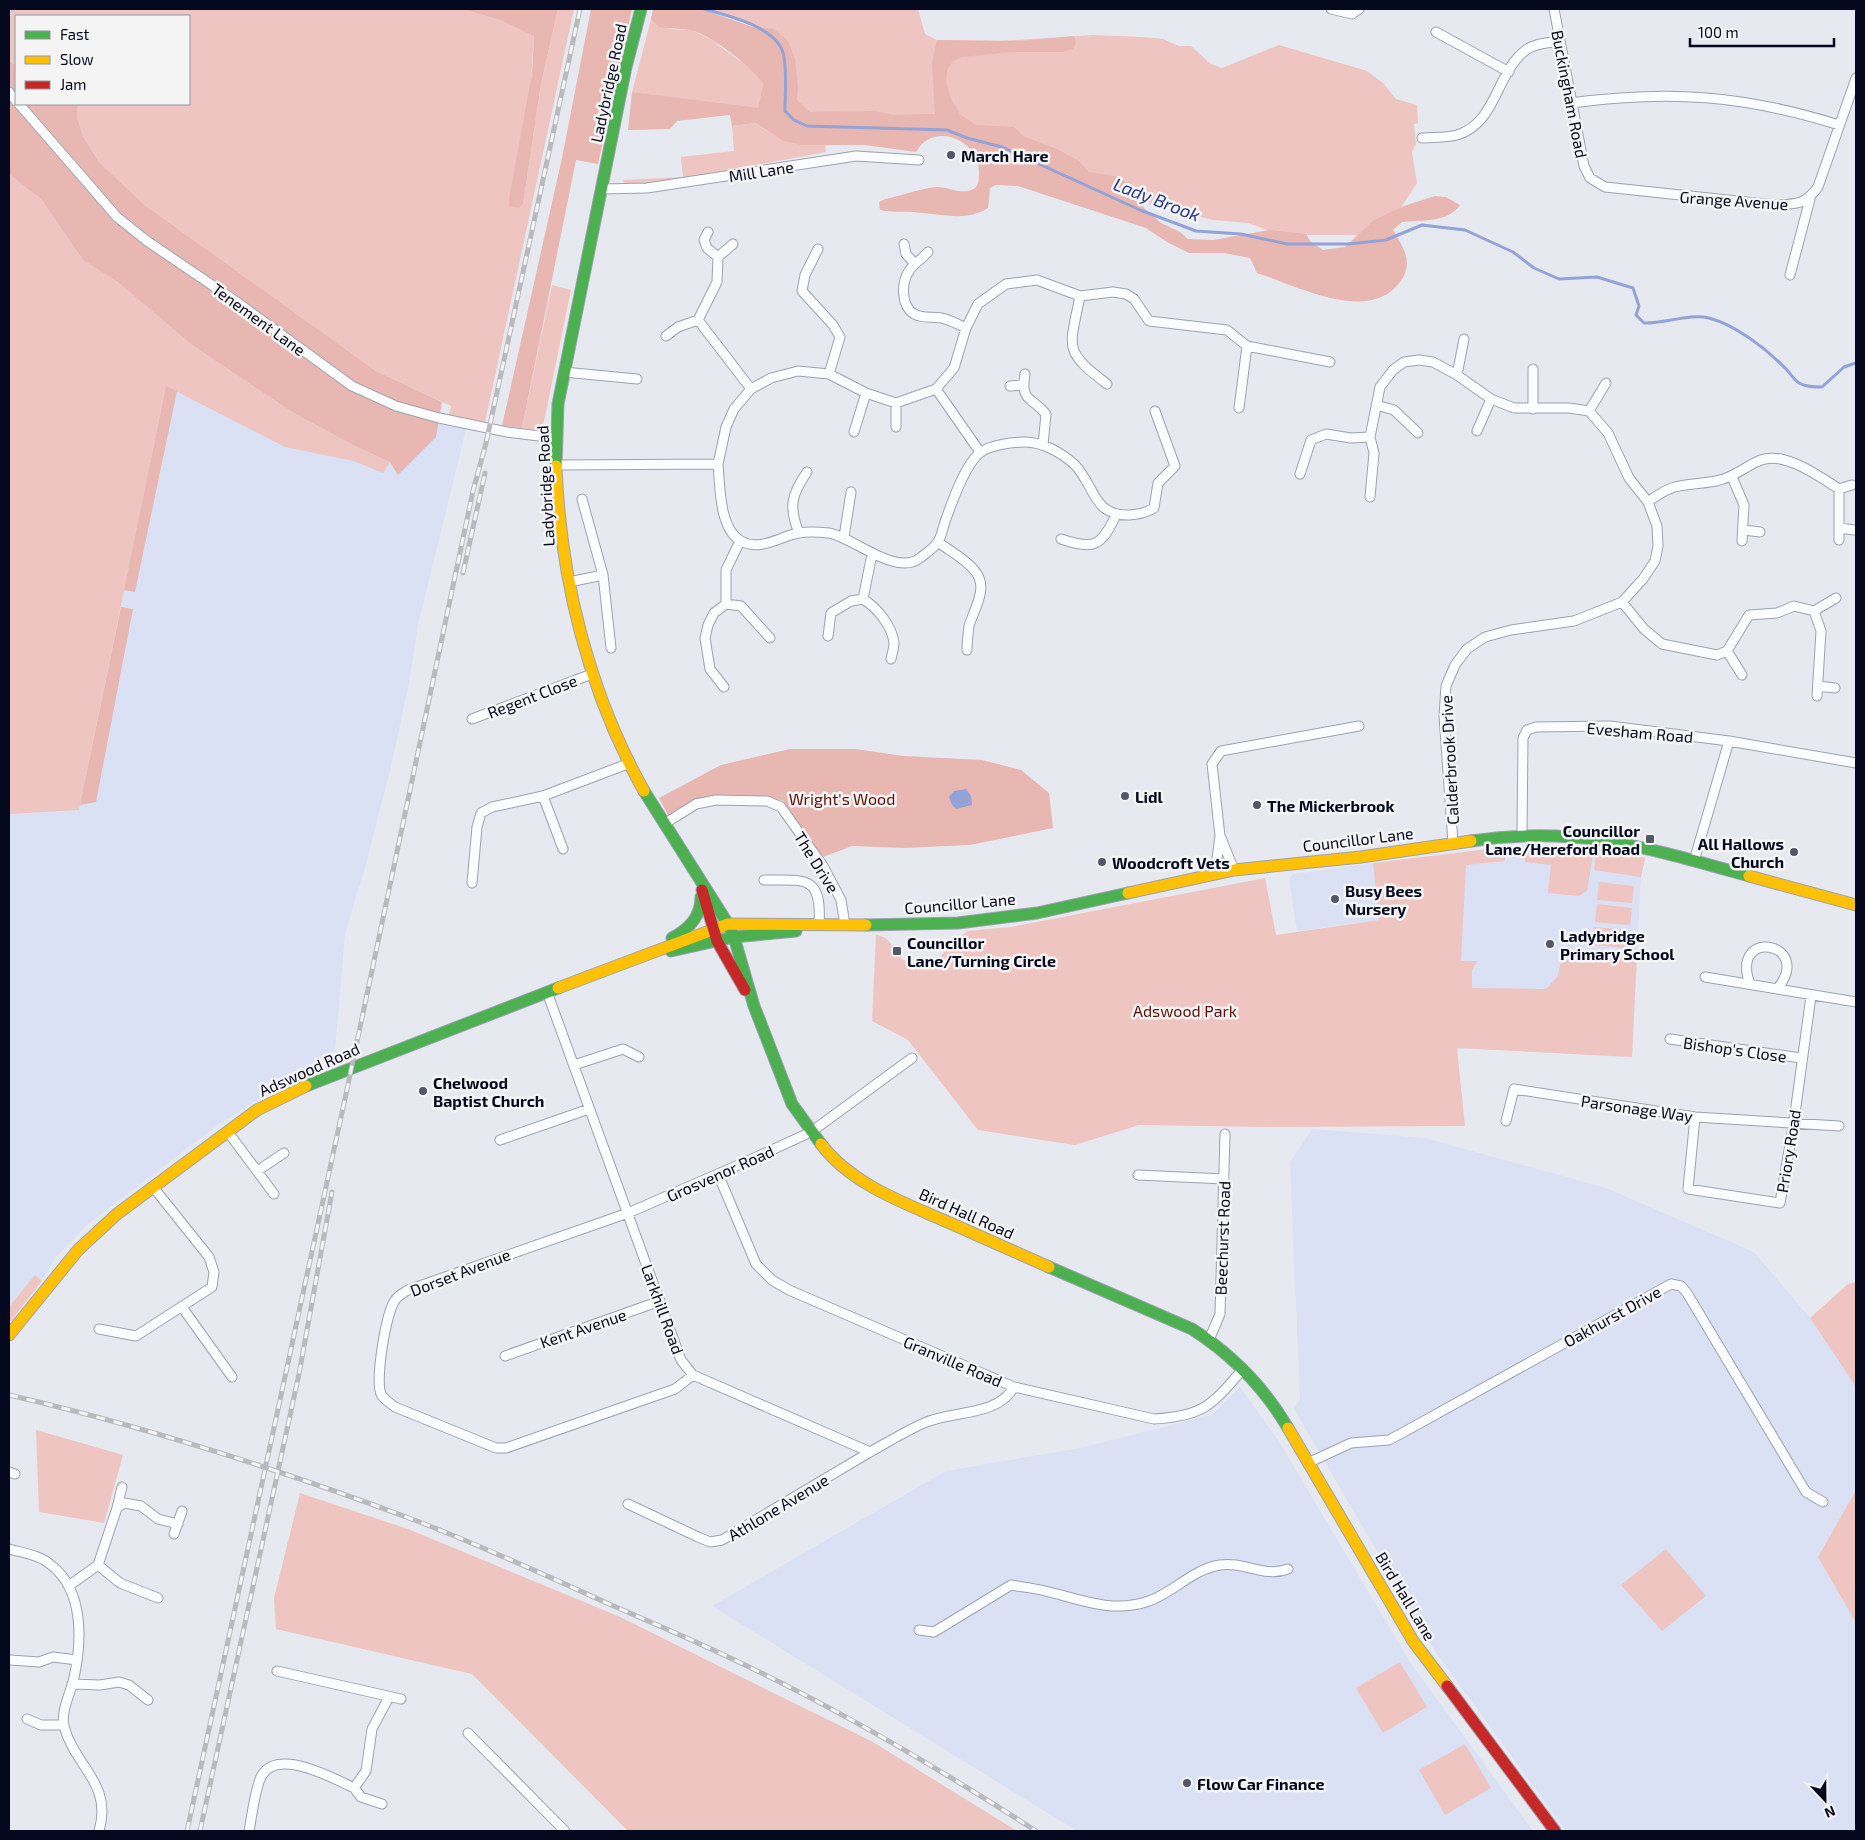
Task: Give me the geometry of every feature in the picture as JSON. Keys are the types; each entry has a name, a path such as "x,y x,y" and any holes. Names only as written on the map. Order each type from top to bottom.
{"street":[{"path":"1331,9 1352,14 1359,9"},
{"name":"Buckingham Road","path":"1554,9 1584,166 1590,178"},
{"name":"Ladybridge Road","path":"641,10 626,67 564,372 555,438 561,519 569,582 578,625 592,674 630,763 664,824 728,924 734,937"},
{"path":"1436,32 1509,72"},
{"path":"1422,138 1456,135 1468,129 1485,114 1509,72 1526,50 1534,46 1559,41"},
{"name":"Grange Avenue","path":"1590,178 1605,187 1775,205 1796,204 1810,199 1818,188 1856,78"},
{"path":"1571,103 1618,97 1706,97 1768,105 1839,125"},
{"name":"Tenement Lane","path":"20,105 117,217 352,386 396,406 438,418 507,432 555,438"},
{"name":"Mill Lane","path":"602,189 647,188 848,157 919,160"},
{"path":"1790,275 1810,199"},
{"path":"708,232 704,240 707,248 718,257"},
{"path":"666,336 678,327 698,320 717,282 718,257 733,244"},
{"path":"904,244 906,254 914,264"},
{"path":"818,249 804,275 802,291 833,325 840,337 829,374"},
{"path":"928,252 914,264 905,279 904,297 912,313 922,317 942,318 966,328"},
{"path":"1155,411 1176,466 1158,483 1154,508 1144,514 1116,515 1099,505 1076,467 1063,455 1043,445 1025,442 980,452 965,473 938,542 918,560 904,562 872,554 844,537 828,533 799,533 771,543 753,544 740,541 731,531 722,510 718,464 726,427 734,409 751,389 784,374 813,371 829,374 866,393 896,403 936,389 954,368 966,328 978,304 1006,284 1037,280 1080,296 1113,292 1126,294 1134,299 1149,321 1227,330 1247,346 1330,362"},
{"path":"1080,296 1071,340 1072,348 1086,368 1107,384"},
{"path":"698,320 751,389"},
{"path":"1457,375 1464,339"},
{"path":"1240,408 1247,346"},
{"path":"1370,497 1374,453 1370,437 1376,405 1385,378 1404,362 1418,360 1433,362 1457,375 1491,399 1514,408 1568,408 1589,411 1606,383"},
{"path":"1533,369 1533,409"},
{"path":"564,372 637,378"},
{"path":"1025,374 1023,385 1027,399 1046,414 1043,445"},
{"path":"1010,386 1023,385"},
{"path":"936,389 980,452"},
{"path":"854,432 866,393"},
{"path":"1477,431 1491,399"},
{"path":"896,403 896,428"},
{"path":"1376,405 1394,410 1418,433"},
{"name":"Calderbrook Drive","path":"1453,843 1444,716 1446,686 1455,665 1468,649 1485,637 1511,630 1574,621 1622,602 1655,561 1658,546 1657,526 1648,502 1629,478 1608,433 1589,411"},
{"path":"1300,474 1312,440 1326,434 1351,438 1370,437"},
{"path":"1648,502 1665,489 1732,477 1764,459 1784,461 1804,467 1839,489 1852,485"},
{"path":"557,465 718,464"},
{"path":"799,533 792,517 792,504 795,490 807,472"},
{"path":"1732,477 1744,505 1742,541"},
{"path":"1839,489 1839,540"},
{"path":"844,537 851,492"},
{"path":"582,499 602,575 611,648"},
{"path":"1061,539 1083,546 1097,543 1106,536 1116,515"},
{"path":"1840,528 1854,530"},
{"path":"1744,530 1760,532"},
{"path":"726,604 726,570 740,541"},
{"path":"938,542 969,564 977,572 981,583 981,596 969,628 967,650"},
{"path":"863,599 872,554"},
{"path":"569,582 602,575"},
{"path":"1622,602 1644,629 1662,644 1717,655 1727,651 1746,612 1777,614 1794,606 1814,610 1836,598"},
{"path":"828,636 831,613 851,601 863,599 876,607 892,636 894,643 891,658"},
{"path":"724,687 710,669 705,638 708,625 714,613 726,604 741,606 770,638"},
{"path":"1814,610 1821,631 1817,691 1836,688"},
{"path":"1727,651 1742,674"},
{"name":"Regent Close","path":"472,719 592,674"},
{"path":"1218,874 1216,866 1220,836 1212,764 1221,751 1359,726"},
{"name":"Evesham Road","path":"1522,834 1523,738 1527,730 1532,728 1610,726 1729,741 1856,762"},
{"path":"1694,861 1729,741"},
{"path":"472,882 477,827 481,813 492,807 543,796 630,763"},
{"path":"543,796 563,849"},
{"name":"The Drive","path":"664,824 696,804 716,800 767,801 782,807 823,866 841,900 845,925"},
{"name":"Councillor Lane","path":"728,924 859,925 958,923 1037,913 1234,870 1361,857 1522,834 1612,840 1856,905"},
{"path":"1220,836 1234,870"},
{"name":"Ladybridge Road","path":"699,880 718,941"},
{"name":"Adswood Road","path":"632,958 682,933 693,923 699,914 701,902 699,880"},
{"path":"764,880 804,880 810,884 817,894 819,925"},
{"name":"Adswood Road","path":"9,1335 78,1250 117,1214 257,1110 319,1079 632,958 728,924"},
{"name":"Councillor Lane","path":"734,937 859,925"},
{"name":"Adswood Road","path":"632,958 734,937"},
{"name":"Bird Hall Road","path":"734,937 754,1006 792,1104 811,1132 833,1159 863,1182 915,1208 1192,1329 1209,1340 1243,1369"},
{"name":"Bird Hall Road","path":"718,941 754,1006"},
{"path":"1750,984 1746,973 1747,961 1751,953 1761,948 1772,946 1782,953 1786,965 1784,979 1778,988"},
{"path":"1705,977 1856,1002"},
{"name":"Larkhill Road","path":"547,992 681,1360 693,1375"},
{"name":"Priory Road","path":"1694,1117 1688,1189 1780,1203 1794,1121 1801,1058 1811,996"},
{"name":"Bishop's Close","path":"1670,1040 1801,1058"},
{"path":"574,1065 623,1049 639,1057"},
{"name":"Grosvenor Road","path":"628,1213 811,1132 912,1058"},
{"name":"Parsonage Way","path":"1506,1121 1514,1089 1694,1117 1794,1121 1838,1126"},
{"path":"500,1140 590,1109"},
{"path":"228,1132 274,1194"},
{"name":"Beechurst Road","path":"1209,1340 1220,1314 1225,1134"},
{"path":"256,1171 284,1153"},
{"name":"Granville Road","path":"718,1174 756,1264 772,1280 789,1290 1014,1387 1154,1419 1167,1418 1198,1412 1210,1405 1243,1369"},
{"path":"1138,1175 1224,1180"},
{"path":"99,1329 136,1336 212,1287 214,1272 210,1257 153,1187"},
{"name":"Dorset Avenue","path":"628,1213 408,1290 396,1299 390,1309 379,1366 378,1383 382,1396 395,1407 419,1418 496,1448 506,1448 675,1389 693,1375"},
{"name":"Oakhurst Drive","path":"1310,1462 1351,1443 1389,1440 1671,1284 1681,1286 1687,1293 1806,1492 1823,1502"},
{"name":"Kent Avenue","path":"505,1356 660,1301"},
{"path":"182,1307 232,1377"},
{"name":"Bird Hall Lane","path":"1243,1369 1274,1404 1310,1462 1412,1641 1555,1831"},
{"path":"693,1375 870,1452 926,1422 988,1407 1008,1398 1014,1387"},
{"name":"Athlone Avenue","path":"628,1504 710,1542 722,1540 870,1452"},
{"path":"70,1585 98,1565 122,1487"},
{"path":"117,1508 124,1503 135,1504 149,1511 158,1519 178,1524"},
{"path":"174,1534 182,1511"},
{"path":"9,1549 37,1557 50,1564 70,1585 77,1616 79,1646 72,1684 65,1706 64,1725 76,1753 97,1785 102,1812 99,1831"},
{"path":"919,1630 934,1632 1010,1585 1045,1591 1077,1601 1112,1607 1149,1601 1208,1567 1224,1564 1268,1573 1278,1573 1288,1569"},
{"path":"98,1565 120,1583 158,1598"},
{"path":"9,1662 39,1662 52,1657 77,1660"},
{"path":"277,1672 400,1699"},
{"path":"72,1684 100,1685 118,1682 129,1685 148,1700"},
{"path":"354,1788 366,1771 372,1729 389,1697"},
{"path":"27,1719 41,1725 64,1725"},
{"path":"468,1733 565,1831"},
{"path":"249,1831 260,1779 266,1771 277,1764 311,1768 354,1788 361,1797 382,1804"}],"shaded area":[{"path":"9,113 422,420 466,429 418,625 409,683 391,767 366,864 345,934 335,1051 218,1125 88,1224 56,1257 43,1279 9,1323"},
{"name":"Ladybridge Primary School","path":"1524,845 1574,846 1645,858 1641,877 1632,1057 1456,1048 1466,858 1470,851"},
{"name":"Busy Bees Nursery","path":"1373,863 1379,920 1297,931 1289,878 1294,874"},
{"path":"1312,1129 1425,1138 1606,1188 1754,1252 1810,1318 1856,1387 1856,1490 1818,1557 1856,1623 1856,1831 1566,1831 1435,1651 1294,1409 1300,1399 1290,1162"},
{"path":"1240,1387 1278,1440 1410,1662 1533,1831 1077,1831 712,1606 946,1471 1080,1448 1212,1415"}],"green space":[{"path":"9,9 462,9 500,20 534,35 523,204 541,84 558,9 574,9 485,422 449,415 451,406 376,371 146,208 99,162 83,136 77,117 78,105 190,105 190,15 15,15 15,65 9,62"},
{"path":"462,9 558,9 541,84 523,204 519,208 509,206 510,193 532,74 534,36 500,20"},
{"path":"591,9 632,9 598,164 576,160 522,428 502,426 562,158"},
{"path":"653,9 701,9 753,27 774,29 788,41 795,59 798,86 797,100 810,112 876,111 892,115 935,114 932,63 937,40 1024,41 1074,36 1076,42 1073,49 1063,52 1013,52 962,57 953,61 947,70 946,82 951,99 960,114 976,125 1014,127 1025,137 1057,149 1079,161 1089,172 1120,177 1132,190 1144,208 1161,223 1180,232 1188,239 1213,240 1269,230 1306,234 1310,241 1323,250 1345,247 1374,220 1404,206 1435,196 1446,197 1460,205 1455,211 1441,218 1402,222 1393,230 1404,249 1407,262 1400,282 1387,294 1370,300 1351,301 1331,298 1257,273 1250,258 1224,253 1189,253 1167,242 1146,228 1018,186 996,185 990,188 988,208 972,215 957,216 880,210 879,202 885,199 924,189 942,187 956,190 971,190 975,188 979,180 978,162 972,152 955,138 933,137 924,142 916,152 864,145 801,145 784,141 755,123 732,126 730,115 677,121 670,129 628,130 632,92 758,108 763,84 741,61 708,37 690,30 659,27 651,19"},
{"path":"704,9 918,9 925,34 937,40 999,41 1093,35 1163,39 1179,46 1191,46 1211,64 1222,68 1279,45 1367,71 1383,83 1396,99 1417,105 1418,123 1414,124 1416,144 1412,152 1417,183 1383,235 1281,235 1248,223 1213,220 1144,202 1086,179 953,133 794,120 776,39 751,24"},
{"path":"651,19 671,29 692,30 710,39 755,72 763,84 758,109 632,92"},
{"path":"9,62 15,65 15,105 78,105 77,117 83,136 99,162 144,205 376,371 442,402 436,437 398,475 390,462 355,446 292,412 192,345 119,283 83,260 41,199 9,174"},
{"path":"755,123 763,129 789,140 806,144 825,145 826,152 671,181 625,184 623,180 683,177 681,157 734,151 732,126"},
{"path":"9,174 41,199 83,260 119,283 192,345 292,412 355,446 390,462 383,473 354,461 285,447 166,386 79,810 9,814"},
{"path":"552,285 571,290 542,431 522,428"},
{"path":"166,386 177,391 135,592 124,590"},
{"path":"121,607 133,609 96,802 80,805"},
{"name":"Wright's Wood","path":"790,749 855,749 904,756 982,760 1021,770 1049,793 1053,828 970,845 903,848 852,846 823,857 783,801 767,797 714,796 692,801 668,815 659,798 721,765"},
{"path":"1530,845 1590,848 1593,854 1587,891 1579,896 1548,893 1551,865 1525,862 1525,849"},
{"name":"Adswood Park","path":"1505,847 1505,861 1466,865 1461,961 1477,961 1472,971 1472,988 1546,989 1558,976 1560,964 1570,959 1579,959 1580,949 1637,954 1632,1057 1457,1048 1465,1126 1265,1127 1139,1125 1075,1145 978,1130 908,1040 872,1021 876,935 885,938 903,960 920,963 937,959 967,931 1011,927 1265,878 1276,935 1379,920 1373,863"},
{"path":"1600,849 1645,858 1641,877 1594,870 1596,852"},
{"path":"1599,882 1634,886 1632,903 1597,900"},
{"path":"1597,904 1632,908 1630,925 1595,922"},
{"path":"1594,927 1627,930 1625,948 1592,945"},
{"path":"35,1275 42,1281 9,1323 9,1307"},
{"path":"1856,1282 1856,1387 1810,1318 1848,1284"},
{"path":"36,1430 123,1455 104,1523 39,1512"},
{"path":"1856,1490 1856,1623 1818,1557"},
{"path":"300,1493 408,1529 618,1616 873,1742 1017,1831 628,1831 472,1674 276,1629 274,1598"},
{"path":"1666,1549 1706,1596 1662,1631 1621,1585"},
{"path":"1400,1662 1427,1707 1383,1733 1356,1688"},
{"path":"1465,1744 1491,1788 1445,1815 1419,1770"}],"water":[{"path":"966,789 971,796 972,805 956,809 949,797 954,791"}],"waterway":[{"name":"Lady Brook","path":"704,9 751,24 773,38 780,47 784,57 786,77 785,111 794,120 807,126 947,130 967,138 1002,147 1140,210 1196,231 1241,234 1287,244 1348,244 1386,240 1422,225 1465,230 1513,252 1534,268 1559,279 1597,277 1633,288 1639,306 1636,315 1644,323 1694,317 1719,321 1739,331 1758,344 1799,383 1804,385 1822,387 1844,367 1856,363"}],"railway":[{"path":"187,1831 346,1094 473,491 486,443 580,9"},
{"path":"463,573 485,473"},
{"path":"200,1831 299,1374 332,1192"},
{"path":"9,1395 112,1421 215,1451 417,1521 489,1551 696,1642 784,1684 894,1744 1036,1831"}],"traffic: fast":[{"path":"556,466 558,404 626,67 641,9"},
{"path":"644,791 728,924 734,937 754,1006 792,1104 821,1144"},
{"path":"1471,841 1545,836 1612,842 1678,856 1749,876"},
{"path":"866,925 958,923 1037,913 1128,893"},
{"path":"672,938 684,931 693,922 699,911 701,897"},
{"path":"671,951 734,937 796,931"},
{"path":"306,1086 558,988"},
{"path":"1049,1267 1192,1329 1220,1349 1246,1372 1279,1413 1288,1428"}],"traffic: slow":[{"path":"556,466 564,550 581,634 593,675 608,715 644,791"},
{"path":"1128,893 1234,870 1361,857 1471,841"},
{"path":"1749,876 1856,905"},
{"path":"558,988 728,924 866,925"},
{"path":"9,1335 78,1250 117,1214 257,1110 306,1086"},
{"path":"821,1144 848,1171 880,1191 1049,1267"},
{"path":"1288,1428 1413,1641 1447,1686"}],"traffic: jam":[{"path":"702,890 717,941 745,990"},
{"path":"1447,1686 1555,1831"}],"place":[{"name":"March Hare","path":"951,155"},
{"name":"Lidl","path":"1125,796"},
{"name":"The Mickerbrook","path":"1257,805"},
{"name":"Councillor Lane/Hereford Road","path":"1650,839"},
{"name":"All Hallows Church","path":"1794,852"},
{"name":"Woodcroft Vets","path":"1102,862"},
{"name":"Busy Bees Nursery","path":"1335,899"},
{"name":"Ladybridge Primary School","path":"1550,944"},
{"name":"Councillor Lane/Turning Circle","path":"897,951"},
{"name":"Chelwood Baptist Church","path":"423,1091"},
{"name":"Flow Car Finance","path":"1187,1783"}]}
